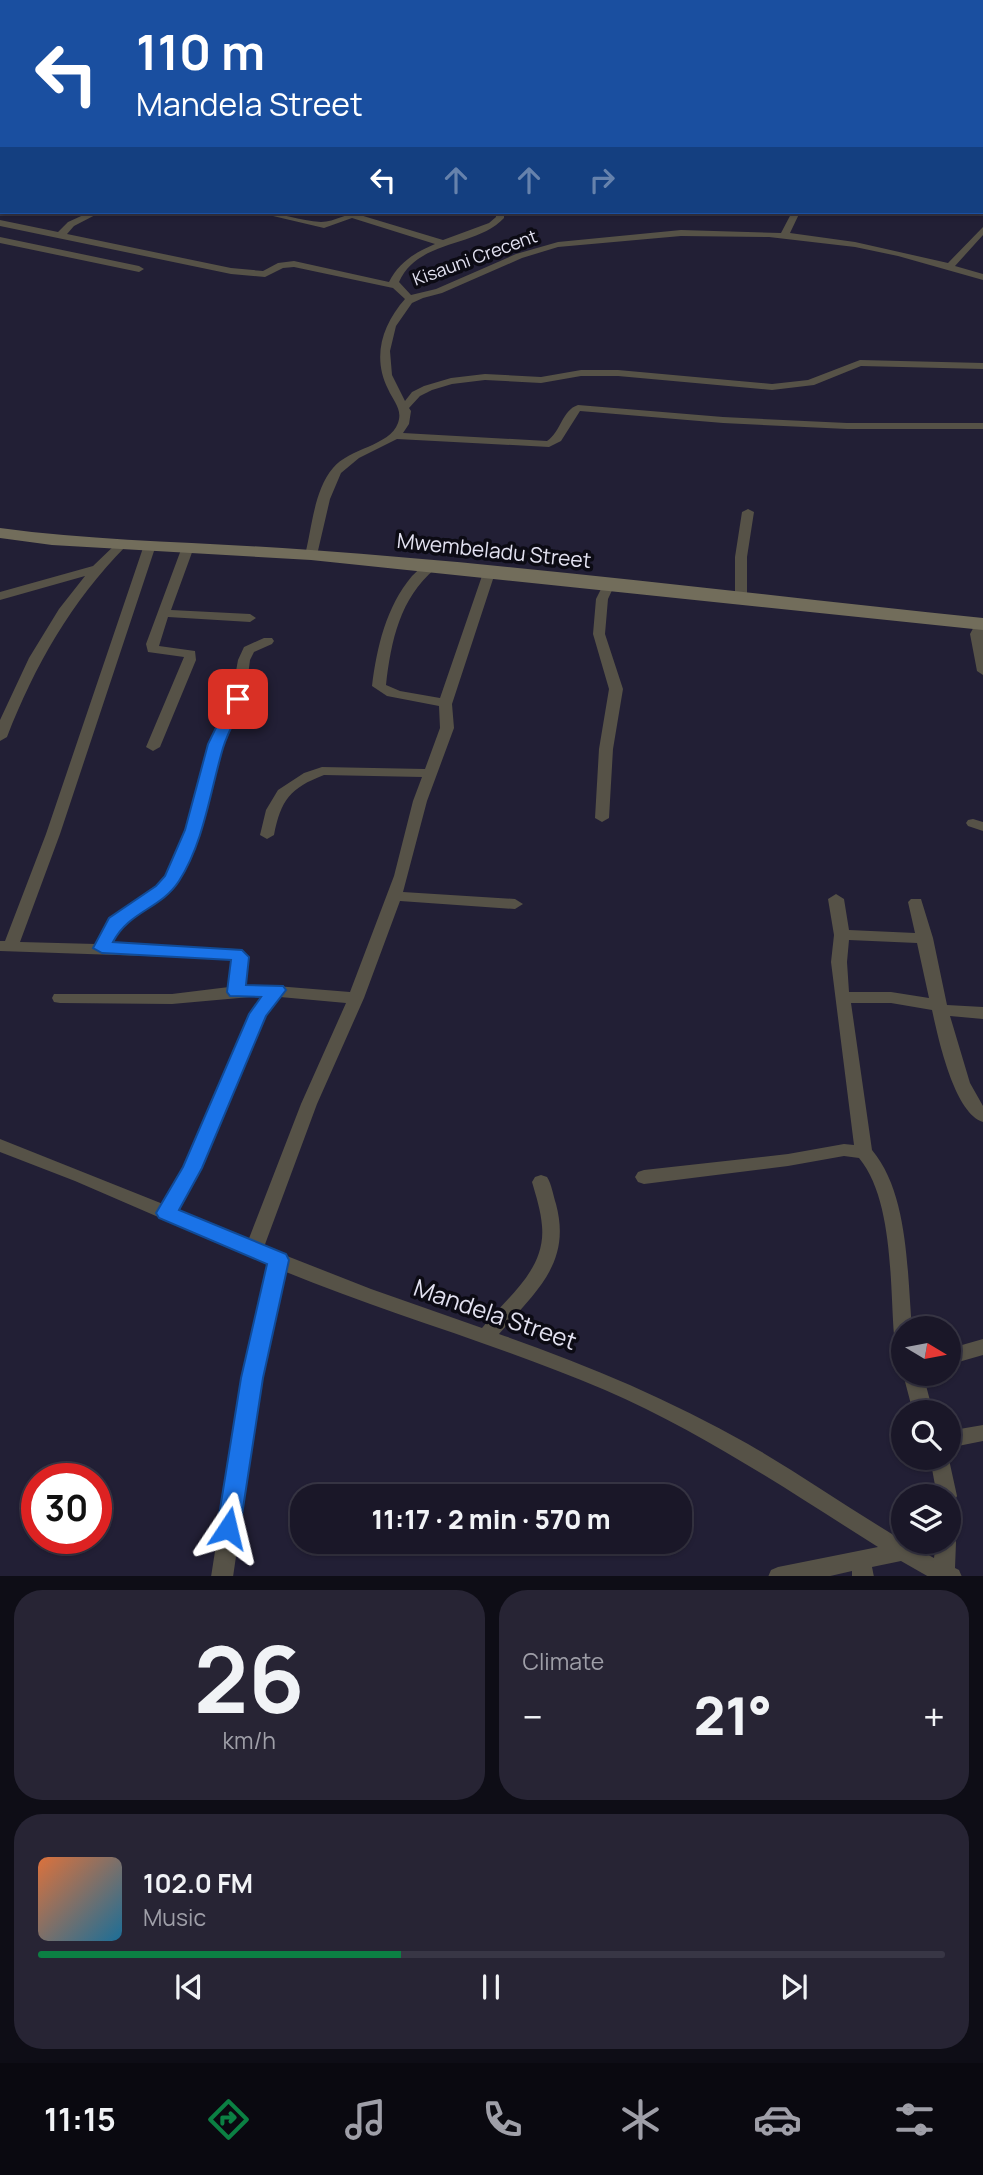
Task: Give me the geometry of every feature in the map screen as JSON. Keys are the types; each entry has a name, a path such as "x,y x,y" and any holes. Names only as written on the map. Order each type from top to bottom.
{"street":[{"path":"61,235 71,224 93,214"},
{"path":"269,214 317,225 330,224 354,214"},
{"path":"359,214 446,244"},
{"path":"410,299 396,286 394,280 402,265 414,257 492,225 500,218 500,214"},
{"path":"784,236 795,214"},
{"path":"0,223 231,271 265,274 281,265 290,264 396,286"},
{"path":"950,266 983,230"},
{"name":"Kisauni Crecent","path":"404,408 388,379 383,351 386,334 410,299 438,291 520,257 564,244 677,233 784,236 862,244 983,277"},
{"path":"0,240 139,268"},
{"path":"398,436 405,421 404,408 416,394 450,381 485,377 541,380 581,373 618,373 772,387 810,383 860,363 983,366"},
{"path":"311,555 328,487 337,469 351,459 398,436 548,444 557,439 574,410 579,408 723,420 847,426 983,426"},
{"path":"741,599 741,557 748,512"},
{"name":"Mwembeladu Street","path":"0,533 432,566 982,624"},
{"path":"0,737 49,631 97,569 122,544"},
{"path":"150,545 65,797 55,835 6,945 236,954 240,957 236,992"},
{"path":"153,747 190,660 190,654 153,649 152,644 188,547"},
{"path":"432,566 412,582 401,598 383,659 379,686 387,692 429,698 445,704"},
{"path":"0,596 97,569"},
{"path":"254,1250 309,1104 356,998 394,896 430,774 447,727 445,704 489,573"},
{"path":"602,818 606,749 616,689 599,634 602,599 608,586"},
{"path":"164,612 250,618"},
{"path":"982,624 976,634 983,671"},
{"path":"102,948 115,922 162,890 172,878 193,830 216,744 238,699 244,660 249,650 268,641"},
{"path":"267,835 278,797 290,785 322,771 430,774"},
{"path":"394,896 515,904"},
{"path":"836,900 842,935 839,962 842,998 864,1152 878,1172 889,1205 902,1316"},
{"path":"916,902 951,1054 972,1109 983,1116"},
{"path":"842,935 925,938"},
{"path":"60,998 172,999 276,990 356,998"},
{"path":"167,1213 192,1168 258,1014 276,990"},
{"path":"842,998 865,996 922,1002 940,1008 983,1013"},
{"name":"Mandela Street","path":"0,1145 416,1314 557,1361 654,1404 762,1462 891,1544"},
{"path":"644,1177 788,1160 844,1150 864,1152"},
{"path":"485,1337 503,1315 525,1295 546,1261 552,1239 541,1182"},
{"path":"222,1576 252,1378 279,1260"},
{"path":"961,1354 983,1348"},
{"path":"961,1437 983,1433"},
{"path":"787,1576 862,1568 898,1554"},
{"name":"Mandela Street","path":"907,1554 948,1575"},
{"path":"947,1554 948,1575"}],"route":[{"path":"228,1528 252,1378 265,1310 279,1260 167,1213 192,1168 258,1014 276,990 236,992 240,965 240,957 236,954 102,948 115,922 162,890 172,878 184,856 193,830 216,744 238,699"}]}
